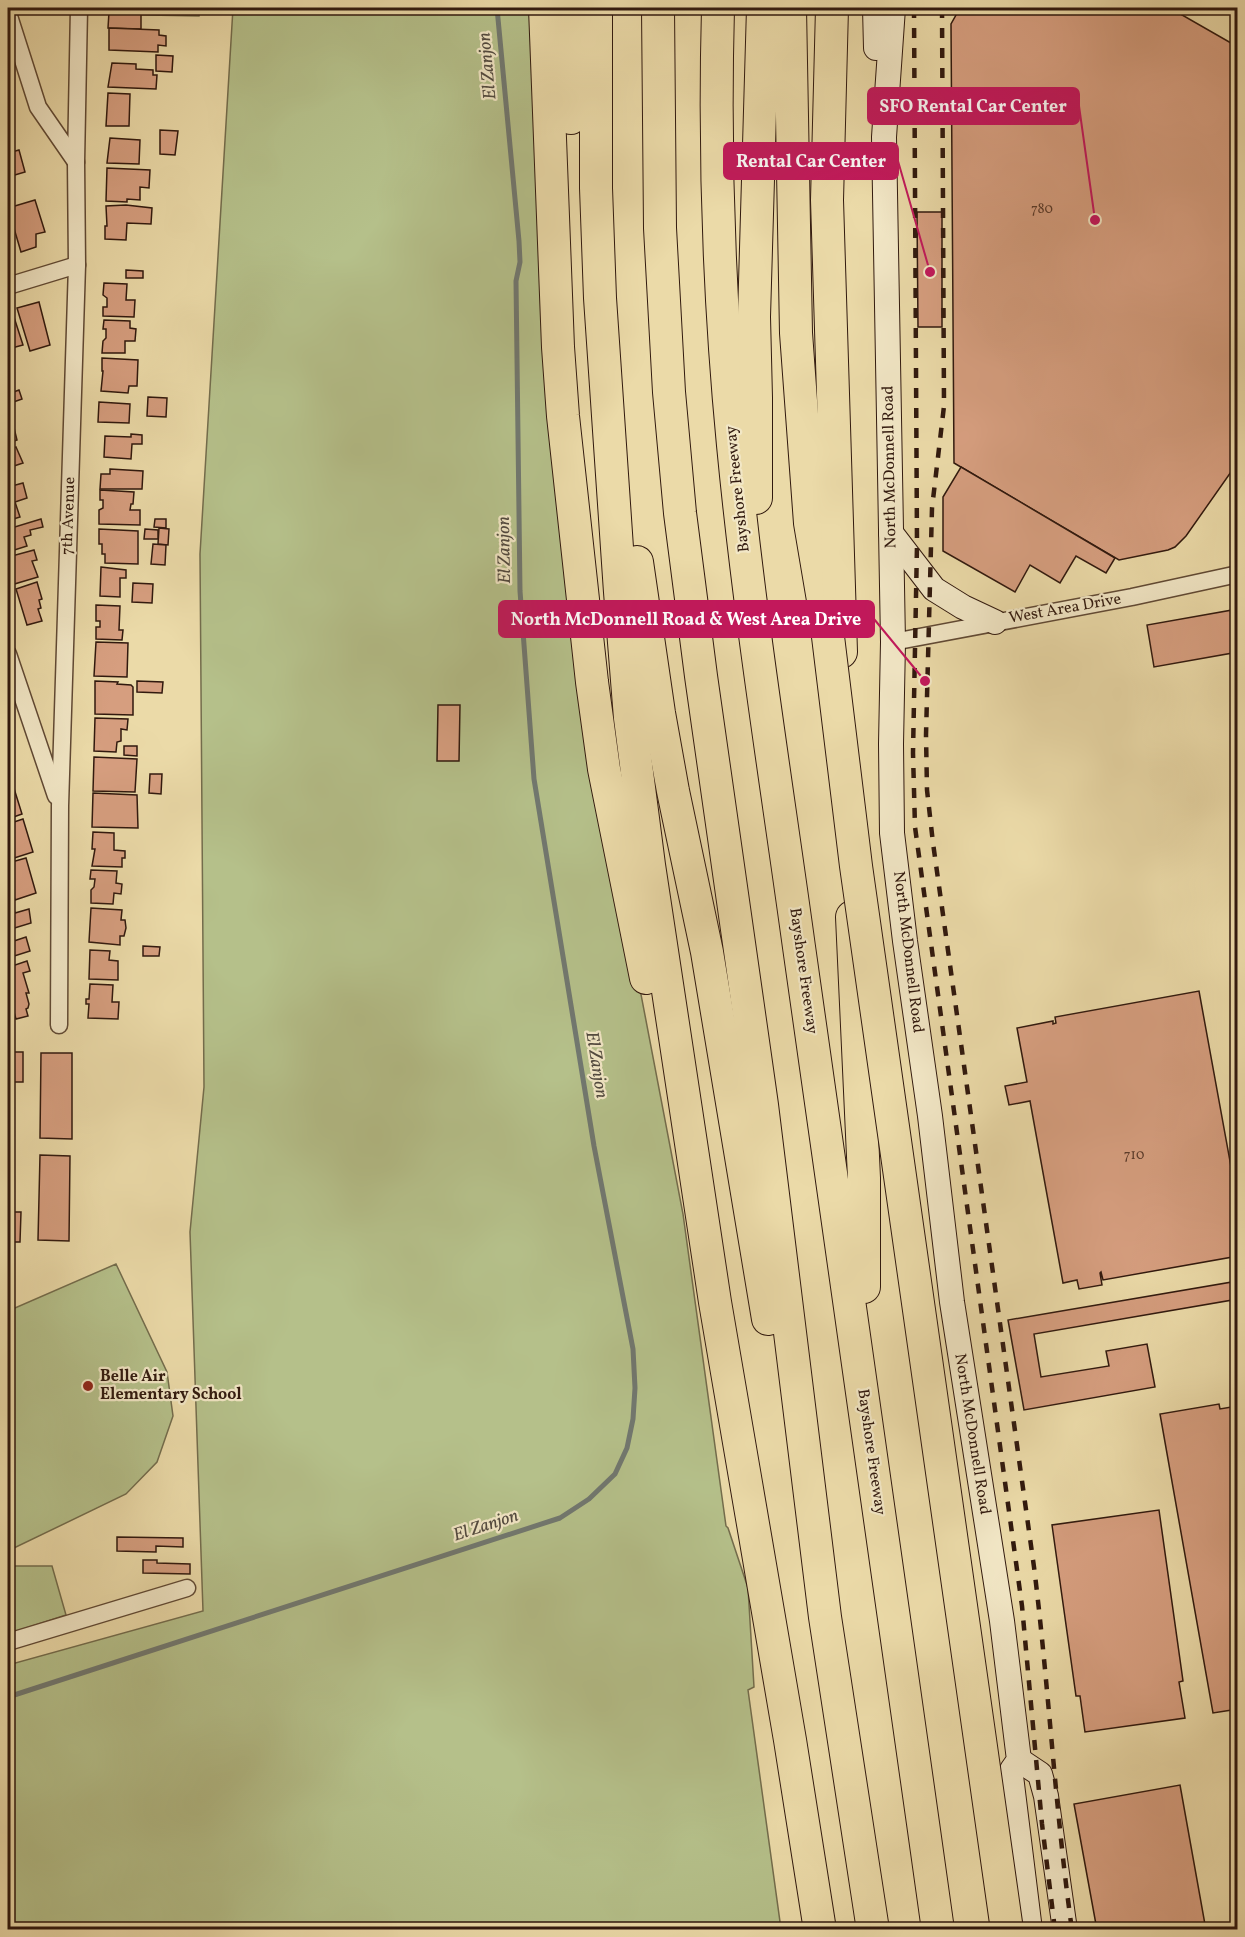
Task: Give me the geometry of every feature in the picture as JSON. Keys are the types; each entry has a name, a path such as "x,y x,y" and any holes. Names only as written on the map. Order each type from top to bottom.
{"highway":[{"path":"546,8 561,380 592,682 604,769 624,873 715,1302"},
{"path":"571,8 575,351 592,682"},
{"path":"596,8 596,188 600,298 630,717 649,865 715,1302 820,1929"},
{"path":"612,8 612,160 616,274 632,519 646,626 673,792 720,1025 770,1335 795,1379"},
{"path":"658,8 660,228 666,348 676,468 695,633 762,1105 825,1617 873,1929"},
{"name":"Bayshore Freeway","path":"718,8 718,176 723,318 732,440 755,631 939,1929"},
{"path":"755,631 754,317 763,8"},
{"path":"790,8 801,264 825,612 856,866 1006,1929"},
{"path":"801,264 814,8"},
{"path":"832,8 827,200 828,254 857,1061 864,1178 864,1399"}],"street":[{"name":"7th Avenue","path":"59,1025 60,806 77,265 76,162 79,8"},
{"name":"North McDonnell Road","path":"875,8 875,39 884,137 893,642 892,833 952,1302 1003,1630 1019,1760 1011,1776 1030,1929"},
{"name":"North McDonnell Road","path":"884,137 893,8"},
{"path":"8,13 38,107 76,162"},
{"path":"8,286 77,265"},
{"path":"891,533 934,589 963,607 995,622"},
{"name":"West Area Drive","path":"893,642 1132,597 1238,574"},
{"path":"8,654 60,806"},
{"path":"8,1642 186,1588"},
{"path":"1019,1760 1040,1774 1046,1796 1065,1929"}],"green space":[{"path":"96,8 200,8 199,16 95,14"},
{"path":"233,8 549,8 569,420 600,780 683,1214 726,1526 748,1588 754,1687 748,1690 781,1929 8,1930 8,1665 203,1611 190,1232 204,1087 200,554"},
{"path":"116,1264 167,1372 173,1416 157,1462 126,1494 14,1548 8,1536 8,1311"},
{"path":"8,1566 52,1566 66,1615 8,1634"}],"building":[{"path":"960,8 1170,8 1238,47 1238,462 1186,536 1175,547 1168,550 1119,560 954,463 951,24"},
{"path":"109,12 141,13 141,29 108,28"},
{"path":"109,28 159,30 159,35 166,36 166,46 158,45 158,52 109,50"},
{"path":"156,55 173,56 172,72 156,71"},
{"path":"112,63 136,64 136,69 153,70 153,75 157,75 156,89 108,87"},
{"path":"108,93 130,94 129,126 106,126"},
{"path":"160,130 178,131 175,155 160,154"},
{"path":"110,138 140,140 139,164 107,163"},
{"path":"19,150 25,172 8,177 8,153"},
{"path":"107,168 150,170 149,188 140,187 140,200 106,201"},
{"path":"35,200 45,232 36,234 36,247 21,252 8,208"},
{"path":"126,205 152,208 151,224 127,223 126,240 105,239 106,206"},
{"path":"917,212 942,212 942,327 918,327"},
{"path":"126,270 143,271 143,278 126,278"},
{"path":"104,283 127,284 126,300 135,300 134,317 103,316 103,307 107,307 107,298 103,295"},
{"path":"39,302 50,345 30,351 17,308"},
{"path":"12,311 23,345 8,349 8,313"},
{"path":"104,320 130,321 130,328 136,329 135,341 125,341 125,353 102,353 103,341 106,338 106,329 103,329"},
{"path":"102,358 138,360 137,386 129,386 128,393 101,391"},
{"path":"19,390 22,399 8,404 8,394"},
{"path":"148,397 167,398 166,417 147,416"},
{"path":"99,402 130,404 129,423 98,422"},
{"path":"14,428 17,440 8,443 8,430"},
{"path":"131,434 142,435 142,444 132,444 131,459 104,457 105,436 131,437"},
{"path":"16,447 23,463 8,468 8,450"},
{"path":"961,467 1115,558 1106,573 1076,556 1060,583 1030,565 1015,592 943,551 943,497"},
{"path":"110,469 143,471 142,489 100,489 101,474 110,474"},
{"path":"23,483 27,498 15,502 20,517 10,520 11,524 8,525 8,487"},
{"path":"100,490 134,492 130,510 140,510 140,525 99,524 99,510 103,508"},
{"path":"41,519 43,527 30,530 31,535 24,537 27,546 8,552 8,529"},
{"path":"155,519 166,519 166,528 154,527"},
{"path":"159,528 169,529 168,545 158,544"},
{"path":"99,529 138,531 138,564 105,563 102,544 99,544"},
{"path":"145,529 158,530 158,539 144,539"},
{"path":"153,544 166,545 165,565 151,564"},
{"path":"34,550 37,560 32,561 38,577 11,585 8,576 8,557"},
{"path":"101,567 126,570 126,578 120,578 120,597 100,596"},
{"path":"37,582 42,599 39,600 41,608 38,609 42,621 27,625 16,589"},
{"path":"133,583 153,584 152,603 132,602"},
{"path":"96,605 120,606 119,630 123,630 122,640 96,639 96,627 100,627 100,621 96,621"},
{"path":"1238,609 1238,652 1154,667 1147,625"},
{"path":"96,642 128,643 127,677 94,676"},
{"path":"95,681 131,685 133,687 133,715 95,714"},
{"path":"137,681 163,682 162,693 137,692"},
{"path":"438,705 460,705 459,761 437,761"},
{"path":"95,718 128,719 127,730 121,729 121,741 117,742 116,752 94,751"},
{"path":"124,746 137,746 137,756 124,755"},
{"path":"94,757 137,759 135,792 93,791"},
{"path":"150,774 162,774 161,794 149,793"},
{"path":"12,782 22,814 8,819 8,784"},
{"path":"93,793 137,795 138,828 92,827"},
{"path":"23,819 33,852 8,860 8,848 10,848 8,824"},
{"path":"93,832 114,833 114,850 125,851 122,867 92,866 95,849 92,849"},
{"path":"26,858 36,893 15,900 8,876 8,863"},
{"path":"91,870 117,871 116,883 122,884 121,894 114,893 113,904 91,903 91,890 95,879 90,879"},
{"path":"13,905 15,913 29,909 31,923 8,930 8,907"},
{"path":"91,908 122,910 121,920 125,920 126,928 124,936 120,936 120,945 89,942"},
{"path":"12,934 14,941 26,937 30,951 8,958 8,936"},
{"path":"143,946 160,947 159,956 143,956"},
{"path":"90,950 110,951 109,960 118,961 118,980 89,979"},
{"path":"27,961 30,971 23,973 29,993 26,993 29,1004 26,1009 28,1016 16,1019 8,991 8,969"},
{"path":"90,984 113,985 112,1002 119,1002 118,1019 88,1018 89,1004 86,1004 86,999 89,999"},
{"path":"1199,991 1238,1205 1238,1256 1103,1280 1101,1272 1102,1285 1079,1289 1077,1280 1063,1283 1030,1101 1009,1105 1005,1086 1027,1082 1017,1028 1053,1021 1053,1024 1056,1023 1055,1017"},
{"path":"8,1052 23,1052 23,1082 8,1082"},
{"path":"41,1053 72,1053 72,1139 40,1138"},
{"path":"40,1155 70,1156 69,1241 38,1240"},
{"path":"8,1212 21,1212 20,1242 8,1242"},
{"path":"1238,1281 1238,1299 1034,1334 1041,1377 1109,1366 1106,1351 1147,1344 1155,1387 1024,1410 1008,1320"},
{"path":"1219,1404 1220,1409 1238,1406 1238,1709 1213,1713 1160,1414"},
{"path":"1159,1510 1183,1681 1179,1682 1185,1718 1085,1732 1080,1696 1076,1696 1052,1525"},
{"path":"117,1537 183,1538 183,1547 156,1546 156,1552 117,1551"},
{"path":"143,1560 157,1560 157,1563 190,1564 190,1574 143,1573"},
{"path":"1180,1785 1206,1930 1097,1930 1074,1804"}],"waterway":[{"name":"El Zanjon","path":"8,1697 560,1518 589,1499 615,1474 627,1448 633,1419 635,1388 633,1349 594,1146 534,779 520,591 516,281 520,262 519,241 497,8"}],"railway":[{"path":"914,8 917,545 913,753 915,827 1022,1606 1042,1824 1055,1930"},
{"path":"942,8 944,406 932,508 926,735 927,790 1034,1567 1072,1930"}],"place":[{"name":"SFO Rental Car Center","path":"1095,220"},
{"name":"Rental Car Center","path":"930,272"},
{"name":"North McDonnell Road & West Area Drive","path":"925,681"},
{"name":"Belle Air Elementary School","path":"88,1386"}]}
